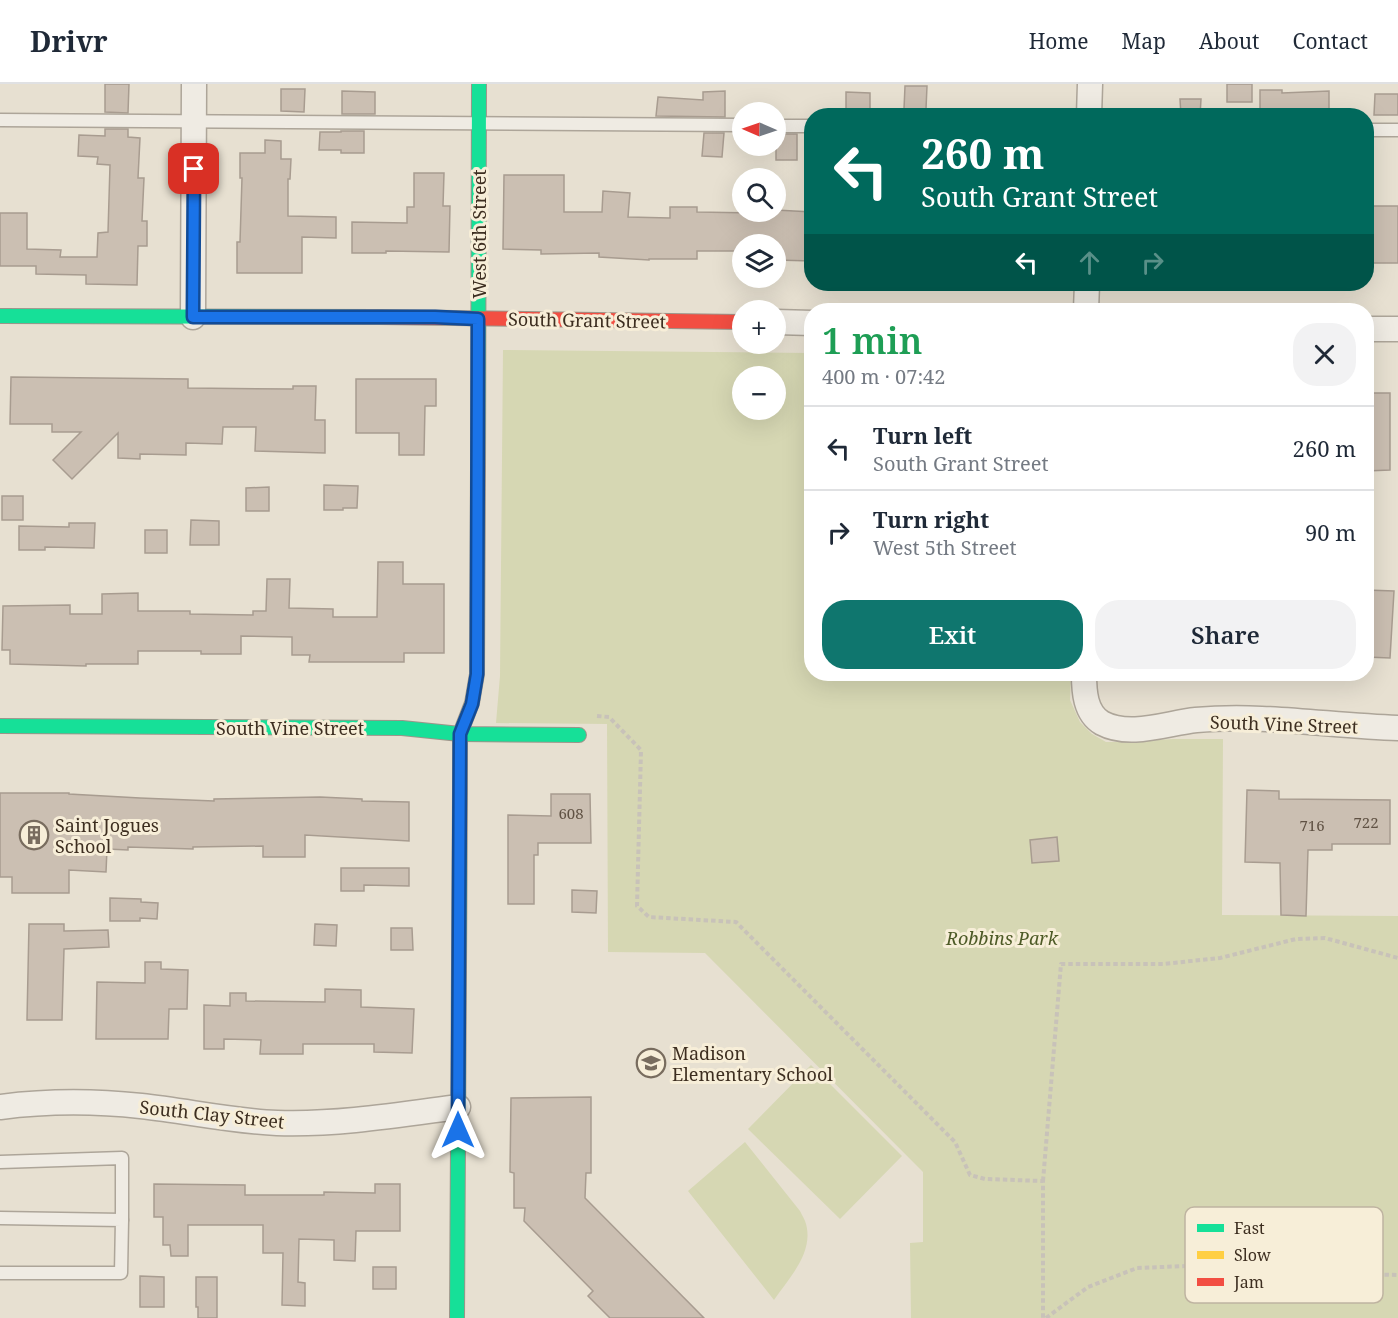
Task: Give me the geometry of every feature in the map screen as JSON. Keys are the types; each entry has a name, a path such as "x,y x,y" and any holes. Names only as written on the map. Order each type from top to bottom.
{"street":[{"path":"193,317 194,84"},
{"name":"West 6th Street","path":"457,1318 460,734 472,704 477,674 480,84"},
{"path":"1089,108 1090,84"},
{"name":"South Grant Street","path":"0,316 435,317 732,322"},
{"path":"786,322 804,323"},
{"path":"1374,328 1398,329"},
{"name":"South Vine Street","path":"1084,681 1089,710 1100,722 1117,728 1137,729 1197,720 1248,719 1398,728"},
{"name":"South Vine Street","path":"0,726 402,728 460,734 579,735"},
{"name":"South Clay Street","path":"0,1107 75,1102 141,1106 221,1119 277,1123 369,1119 458,1107"}],"lane":[{"path":"0,120 732,125"},
{"path":"786,126 804,126"},
{"path":"1374,130 1398,130"},
{"path":"0,1162 122,1158 121,1273 0,1273"},
{"path":"0,1218 122,1220"}],"path":[{"path":"586,715 609,717 641,750 637,906 649,918 736,922 955,1142 970,1175 985,1179 1043,1181"},
{"path":"1044,1318 1043,1181 1061,964 1163,964 1220,958 1296,939 1325,938 1398,958"},
{"path":"1044,1318 1088,1287 1137,1268 1185,1266"},
{"path":"1383,1275 1398,1275"}],"green space":[{"name":"Robbins Park","path":"503,350 804,353 804,681 1071,681 1070,700 1080,722 1092,734 1106,742 1223,739 1222,915 1398,916 1398,1318 911,1318 910,1243 923,1242 923,1172 705,953 608,952 607,724 496,723 500,676"},
{"path":"811,1065 902,1156 840,1219 748,1129"},
{"path":"745,1142 800,1211 806,1224 808,1235 799,1265 774,1300 688,1191"}],"building":[{"path":"105,84 129,84 128,113 105,112"},
{"path":"1227,84 1252,84 1252,102 1227,102"},
{"path":"905,86 927,86 926,108 904,108"},
{"path":"281,89 305,89 304,112 281,111"},
{"path":"1260,90 1282,90 1282,93 1329,91 1329,108 1260,108"},
{"path":"342,91 375,92 375,114 342,114"},
{"path":"725,91 725,117 656,116 658,97 703,100 703,92"},
{"path":"846,92 870,93 870,108 846,108"},
{"path":"1375,94 1398,94 1398,115 1374,115"},
{"path":"1180,99 1201,99 1200,108 1181,108"},
{"path":"105,129 128,129 128,137 140,138 138,178 144,178 142,221 147,221 147,246 138,246 137,285 86,284 86,275 36,274 36,266 0,266 0,213 27,213 27,249 61,250 60,257 97,257 98,233 108,232 110,165 97,164 98,157 78,156 79,135 105,136"},
{"path":"364,131 364,153 319,150 320,132"},
{"path":"704,133 724,133 722,157 702,156"},
{"path":"786,134 797,134 797,160 776,160 776,156 786,156"},
{"path":"265,140 281,141 281,159 291,159 290,179 288,179 288,216 336,217 336,238 302,237 302,273 237,273 242,178 240,178 240,153 265,153"},
{"path":"414,173 444,173 443,206 450,206 449,252 352,253 352,222 407,223 407,207 414,207"},
{"path":"504,175 564,175 564,212 602,212 603,191 630,193 628,217 670,218 670,207 697,207 697,212 732,213 732,222 786,222 786,211 804,212 804,261 786,260 786,234 732,234 732,251 697,251 697,259 649,260 599,257 599,253 541,254 541,250 503,249"},
{"path":"1374,206 1398,206 1398,263 1374,263"},
{"path":"11,377 188,379 188,388 293,389 293,386 316,386 315,420 325,420 325,453 255,451 256,427 223,427 222,444 186,443 186,455 140,454 140,459 118,458 118,433 72,479 53,460 81,432 52,432 52,424 10,424"},
{"path":"356,379 436,379 436,406 425,406 424,455 399,455 399,433 356,433"},
{"path":"1374,393 1390,393 1390,470 1374,471"},
{"path":"324,485 358,486 357,508 324,510"},
{"path":"269,487 269,511 246,511 246,488"},
{"path":"2,496 23,496 23,520 2,520"},
{"path":"191,520 219,521 219,545 190,545"},
{"path":"69,523 95,523 94,548 45,547 45,550 19,550 19,526 69,527"},
{"path":"145,530 167,530 167,553 145,553"},
{"path":"378,562 403,562 403,584 444,584 444,653 404,653 404,662 309,662 310,655 292,655 292,637 241,636 241,654 201,654 201,651 138,651 138,664 86,664 86,666 10,664 10,650 2,650 3,606 70,605 70,614 102,614 102,594 138,593 138,611 190,611 190,614 253,615 253,611 266,611 267,579 290,579 289,608 333,609 333,617 377,617"},
{"path":"1374,590 1394,591 1390,658 1374,657"},
{"path":"1247,790 1279,791 1279,799 1390,800 1390,844 1332,844 1332,850 1308,850 1306,916 1281,915 1280,863 1245,862"},
{"path":"0,793 69,793 214,801 214,799 320,797 409,802 409,841 305,835 305,857 263,857 263,846 107,849 106,872 69,870 69,893 12,893 12,877 0,877"},
{"path":"551,794 590,794 591,843 538,843 538,855 534,855 534,904 508,904 508,815 551,816"},
{"path":"1057,837 1059,861 1032,863 1030,840"},
{"path":"341,868 409,868 409,886 364,885 364,891 341,891"},
{"path":"572,890 597,891 596,913 572,912"},
{"path":"110,898 141,899 141,902 158,903 157,919 110,921"},
{"path":"29,924 64,924 64,931 108,930 109,947 64,949 62,1020 27,1020"},
{"path":"315,924 337,925 336,946 314,945"},
{"path":"391,928 412,928 413,950 391,950"},
{"path":"145,962 161,962 161,969 188,970 187,1009 169,1009 168,1039 96,1039 97,982 145,983"},
{"path":"325,989 361,990 361,1007 414,1009 412,1053 374,1052 374,1044 303,1044 303,1054 260,1054 261,1040 224,1039 224,1049 204,1049 204,1005 230,1006 230,993 246,993 246,1001 325,1002"},
{"path":"591,1097 591,1173 586,1173 585,1198 704,1318 610,1318 588,1296 593,1291 524,1221 525,1208 514,1208 514,1173 510,1172 511,1098"},
{"path":"154,1184 245,1185 245,1195 324,1195 324,1192 375,1193 375,1184 400,1184 400,1231 356,1231 355,1261 334,1260 334,1240 299,1239 298,1282 305,1283 305,1306 282,1305 283,1253 263,1253 263,1225 188,1225 188,1256 171,1256 170,1245 163,1245 163,1217 154,1217"},
{"path":"373,1267 396,1267 396,1289 373,1289"},
{"path":"140,1276 164,1277 164,1307 140,1307"},
{"path":"196,1277 217,1277 217,1318 198,1318"}],"traffic: fast":[{"path":"478,469 479,84"},
{"path":"0,316 380,317"},
{"path":"0,726 402,728 460,734 579,735"},
{"path":"457,1318 460,792"}],"traffic: slow":[{"path":"460,792 460,734 472,703 477,674 478,469"}],"traffic: jam":[{"path":"380,317 732,322"}],"place":[{"name":"Saint Jogues School","path":"34,835"},
{"name":"Madison Elementary School","path":"651,1063"}],"route":[{"path":"194,169 193,317 478,319 477,674 472,704 460,734 458,1130"}]}
